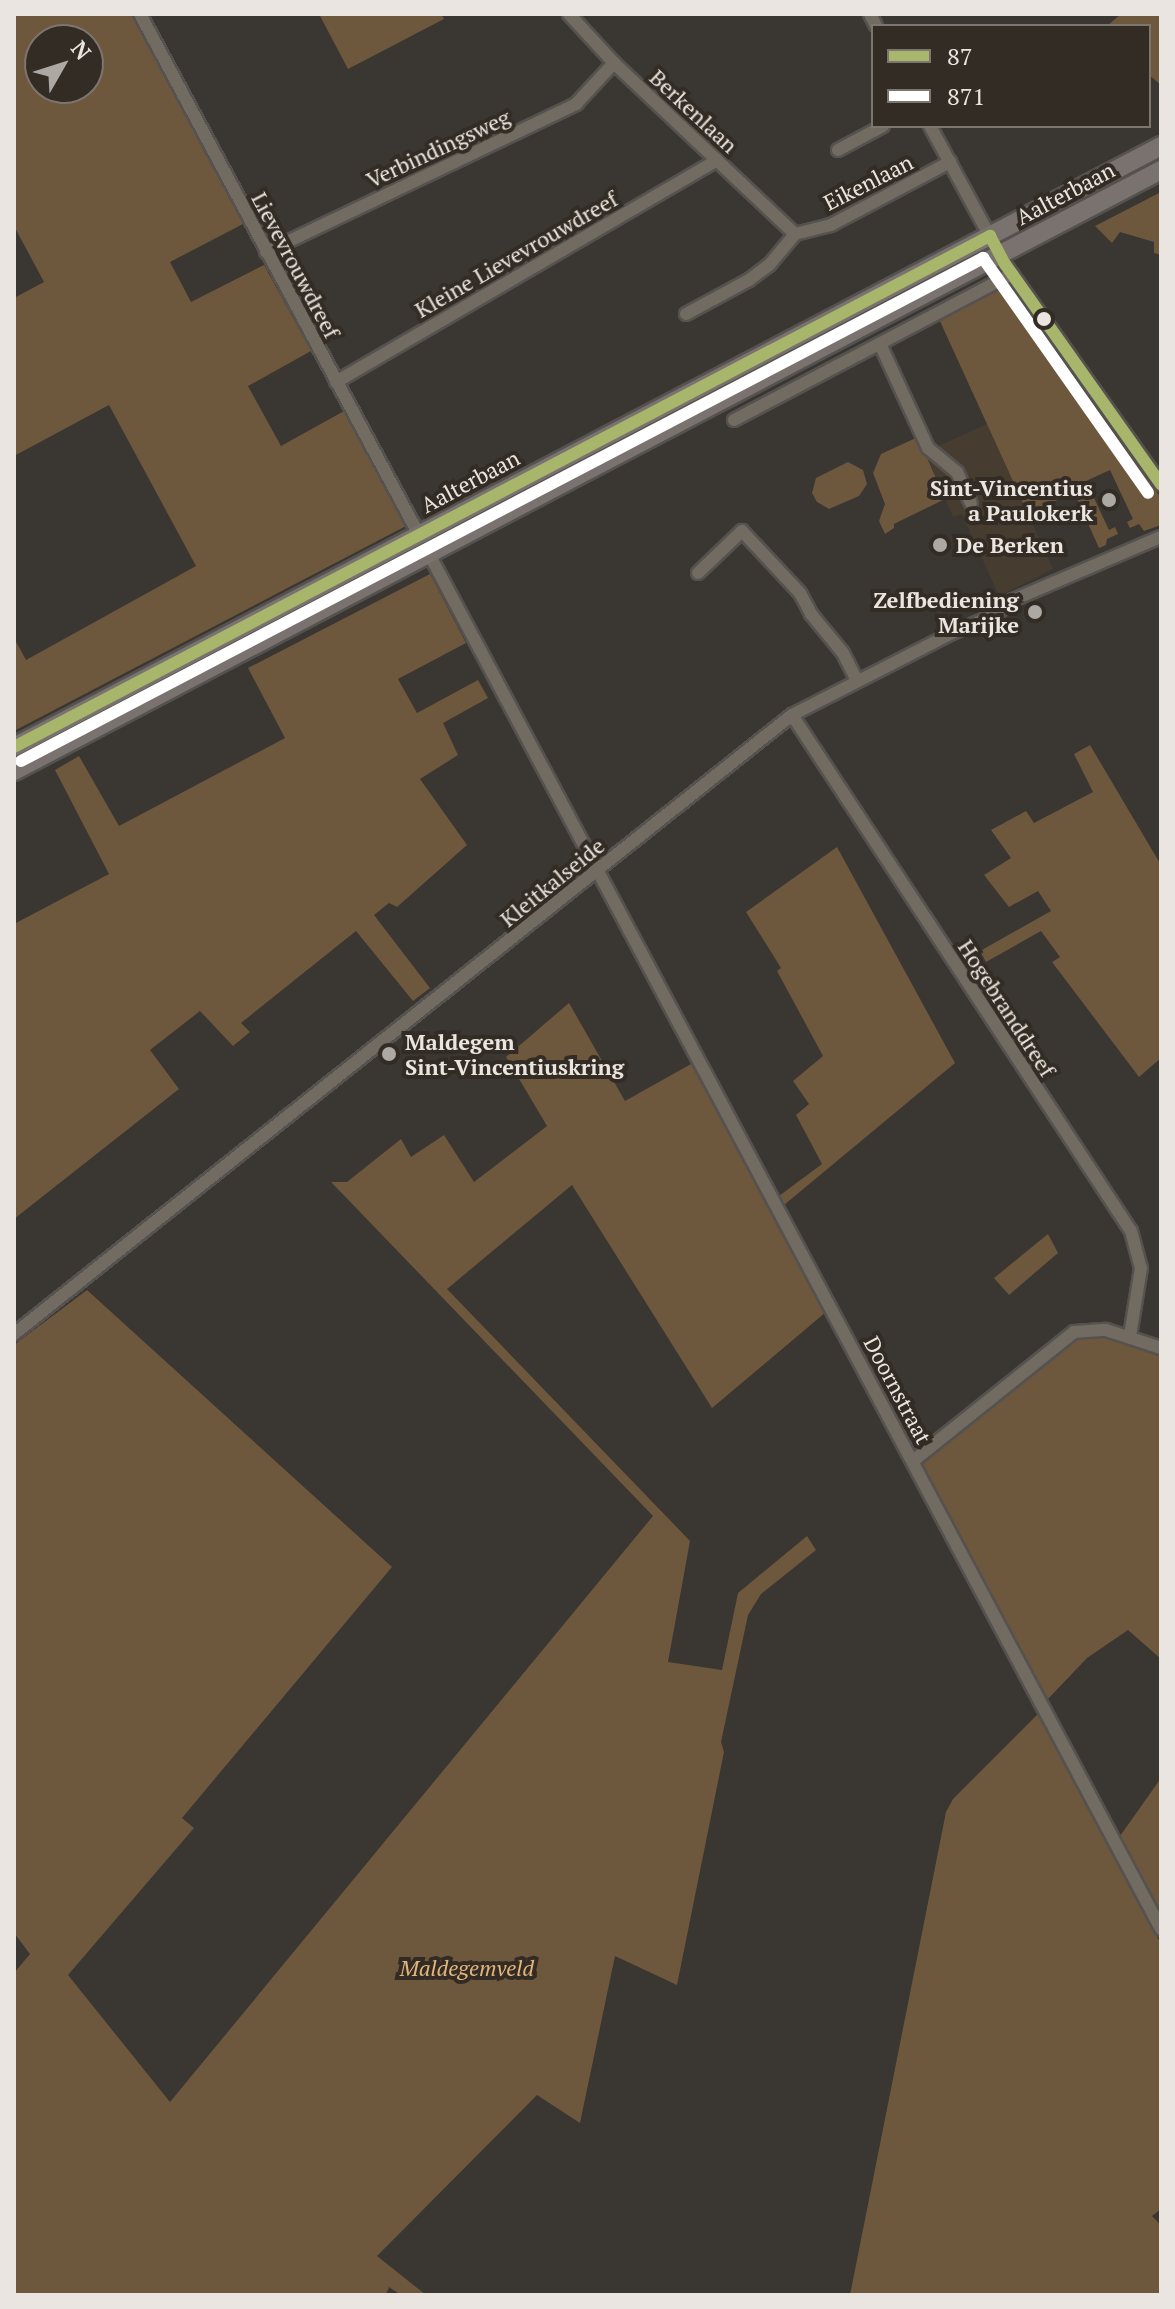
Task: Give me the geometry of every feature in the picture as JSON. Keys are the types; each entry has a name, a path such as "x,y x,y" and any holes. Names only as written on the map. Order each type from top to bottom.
{"highway":[{"name":"Aalterbaan","path":"14,747 1161,146"},
{"name":"Aalterbaan","path":"14,771 1161,170"}],"street":[{"name":"Lievevrouwdreef","path":"140,14 419,535"},
{"name":"Berkenlaan","path":"569,14 614,63 795,234"},
{"name":"Verbindingsweg","path":"266,252 576,104 614,63"},
{"path":"838,150 879,128"},
{"path":"931,128 999,255 1161,484"},
{"name":"Kleine Lievevrouwdreef","path":"336,382 717,160"},
{"name":"Eikenlaan","path":"686,314 749,280 795,234 831,225 950,162"},
{"path":"734,420 1012,274"},
{"path":"880,344 928,448 957,472 971,503"},
{"path":"698,573 742,531 800,593 811,614 843,653 857,680"},
{"name":"Kleitkalseide","path":"14,1334 792,715 857,680 995,615 1013,600 1161,537"},
{"path":"429,554 598,871"},
{"name":"Hogebranddreef","path":"792,715 1131,1231 1141,1268 1130,1336"},
{"name":"Doornstraat","path":"598,871 1161,1929"},
{"path":"913,1461 1065,1337 1093,1329 1130,1336 1161,1348"}],"shaded area":[{"path":"987,424 1053,569 999,596 962,514 953,517 925,452"}],"green space":[{"path":"14,14 131,14 243,224 170,262 191,302 264,265 311,351 248,386 281,446 344,411 406,526 14,731 14,638 26,660 196,566 109,405 14,456 14,298 44,282 14,226"},
{"path":"319,14 441,14 444,19 348,69"},
{"path":"1121,14 1161,14 1161,85 1151,77 1151,24 1109,24"},
{"path":"1161,192 1161,255 1154,253 1154,242 1120,232 1112,243 1095,226"},
{"path":"1004,282 1161,498 1161,525 1144,531 1139,524 1130,528 1127,522 1133,519 1110,470 1086,481 1109,530 1115,527 1118,534 1107,539 1106,545 1099,548 1074,492 1028,514 939,319"},
{"path":"918,437 945,499 894,524 894,528 885,534 879,521 885,504 873,473 881,454"},
{"path":"848,462 863,470 867,484 859,496 829,509 817,502 812,493 816,478"},
{"path":"430,574 466,643 398,679 417,713 478,680 488,698 443,723 458,755 420,779 467,845 397,907 389,903 374,915 430,988 413,1001 356,931 241,1023 250,1032 233,1046 200,1011 150,1050 179,1089 14,1219 14,924 109,874 55,770 79,756 119,826 285,738 248,668"},
{"path":"1090,745 1161,865 1161,1058 1139,1077 1052,962 1060,957 1041,931 986,962 980,951 1051,911 1038,891 1009,907 984,875 1011,858 991,830 1026,811 1034,823 1093,792 1074,754"},
{"path":"837,847 955,1063 784,1205 779,1196 822,1164 796,1115 809,1104 793,1081 823,1056 777,971 781,968 746,912"},
{"name":"Maldegemveld","path":"569,1003 625,1101 691,1064 826,1312 712,1408 572,1185 447,1289 690,1541 668,1662 722,1670 738,1593 807,1536 816,1550 761,1594 748,1615 721,1742 724,1752 677,1985 615,1956 580,2123 537,2095 377,2256 426,2295 401,2295 389,2287 386,2295 14,2295 14,1973 30,1954 14,1933 14,1345 87,1290 392,1567 182,1818 194,1828 68,1975 170,2102 653,1516 331,1182 347,1182 401,1139 411,1157 444,1135 474,1182 547,1126 506,1057"},
{"path":"1048,1234 1058,1253 1009,1295 994,1278"},
{"path":"1097,1335 1161,1357 1161,1659 1128,1630 1087,1658 1048,1699 922,1465 1063,1345 1079,1336"},
{"path":"1038,1714 1161,1944 1161,2209 1152,2216 1161,2225 1161,2295 850,2295 946,1812 953,1799"},
{"path":"1161,1778 1161,1914 1120,1836"}],"transit line":[{"name":"87","path":"14,747 990,236 1005,264 1161,484"},
{"name":"871","path":"21,761 983,258 1148,493"}],"place":[{"name":"Sint-Vincentius a Paulokerk","path":"1109,500"},
{"name":"De Berken","path":"940,545"},
{"name":"Zelfbediening Marijke","path":"1035,612"},
{"name":"Maldegem Sint-Vincentiuskring","path":"389,1054"}]}
